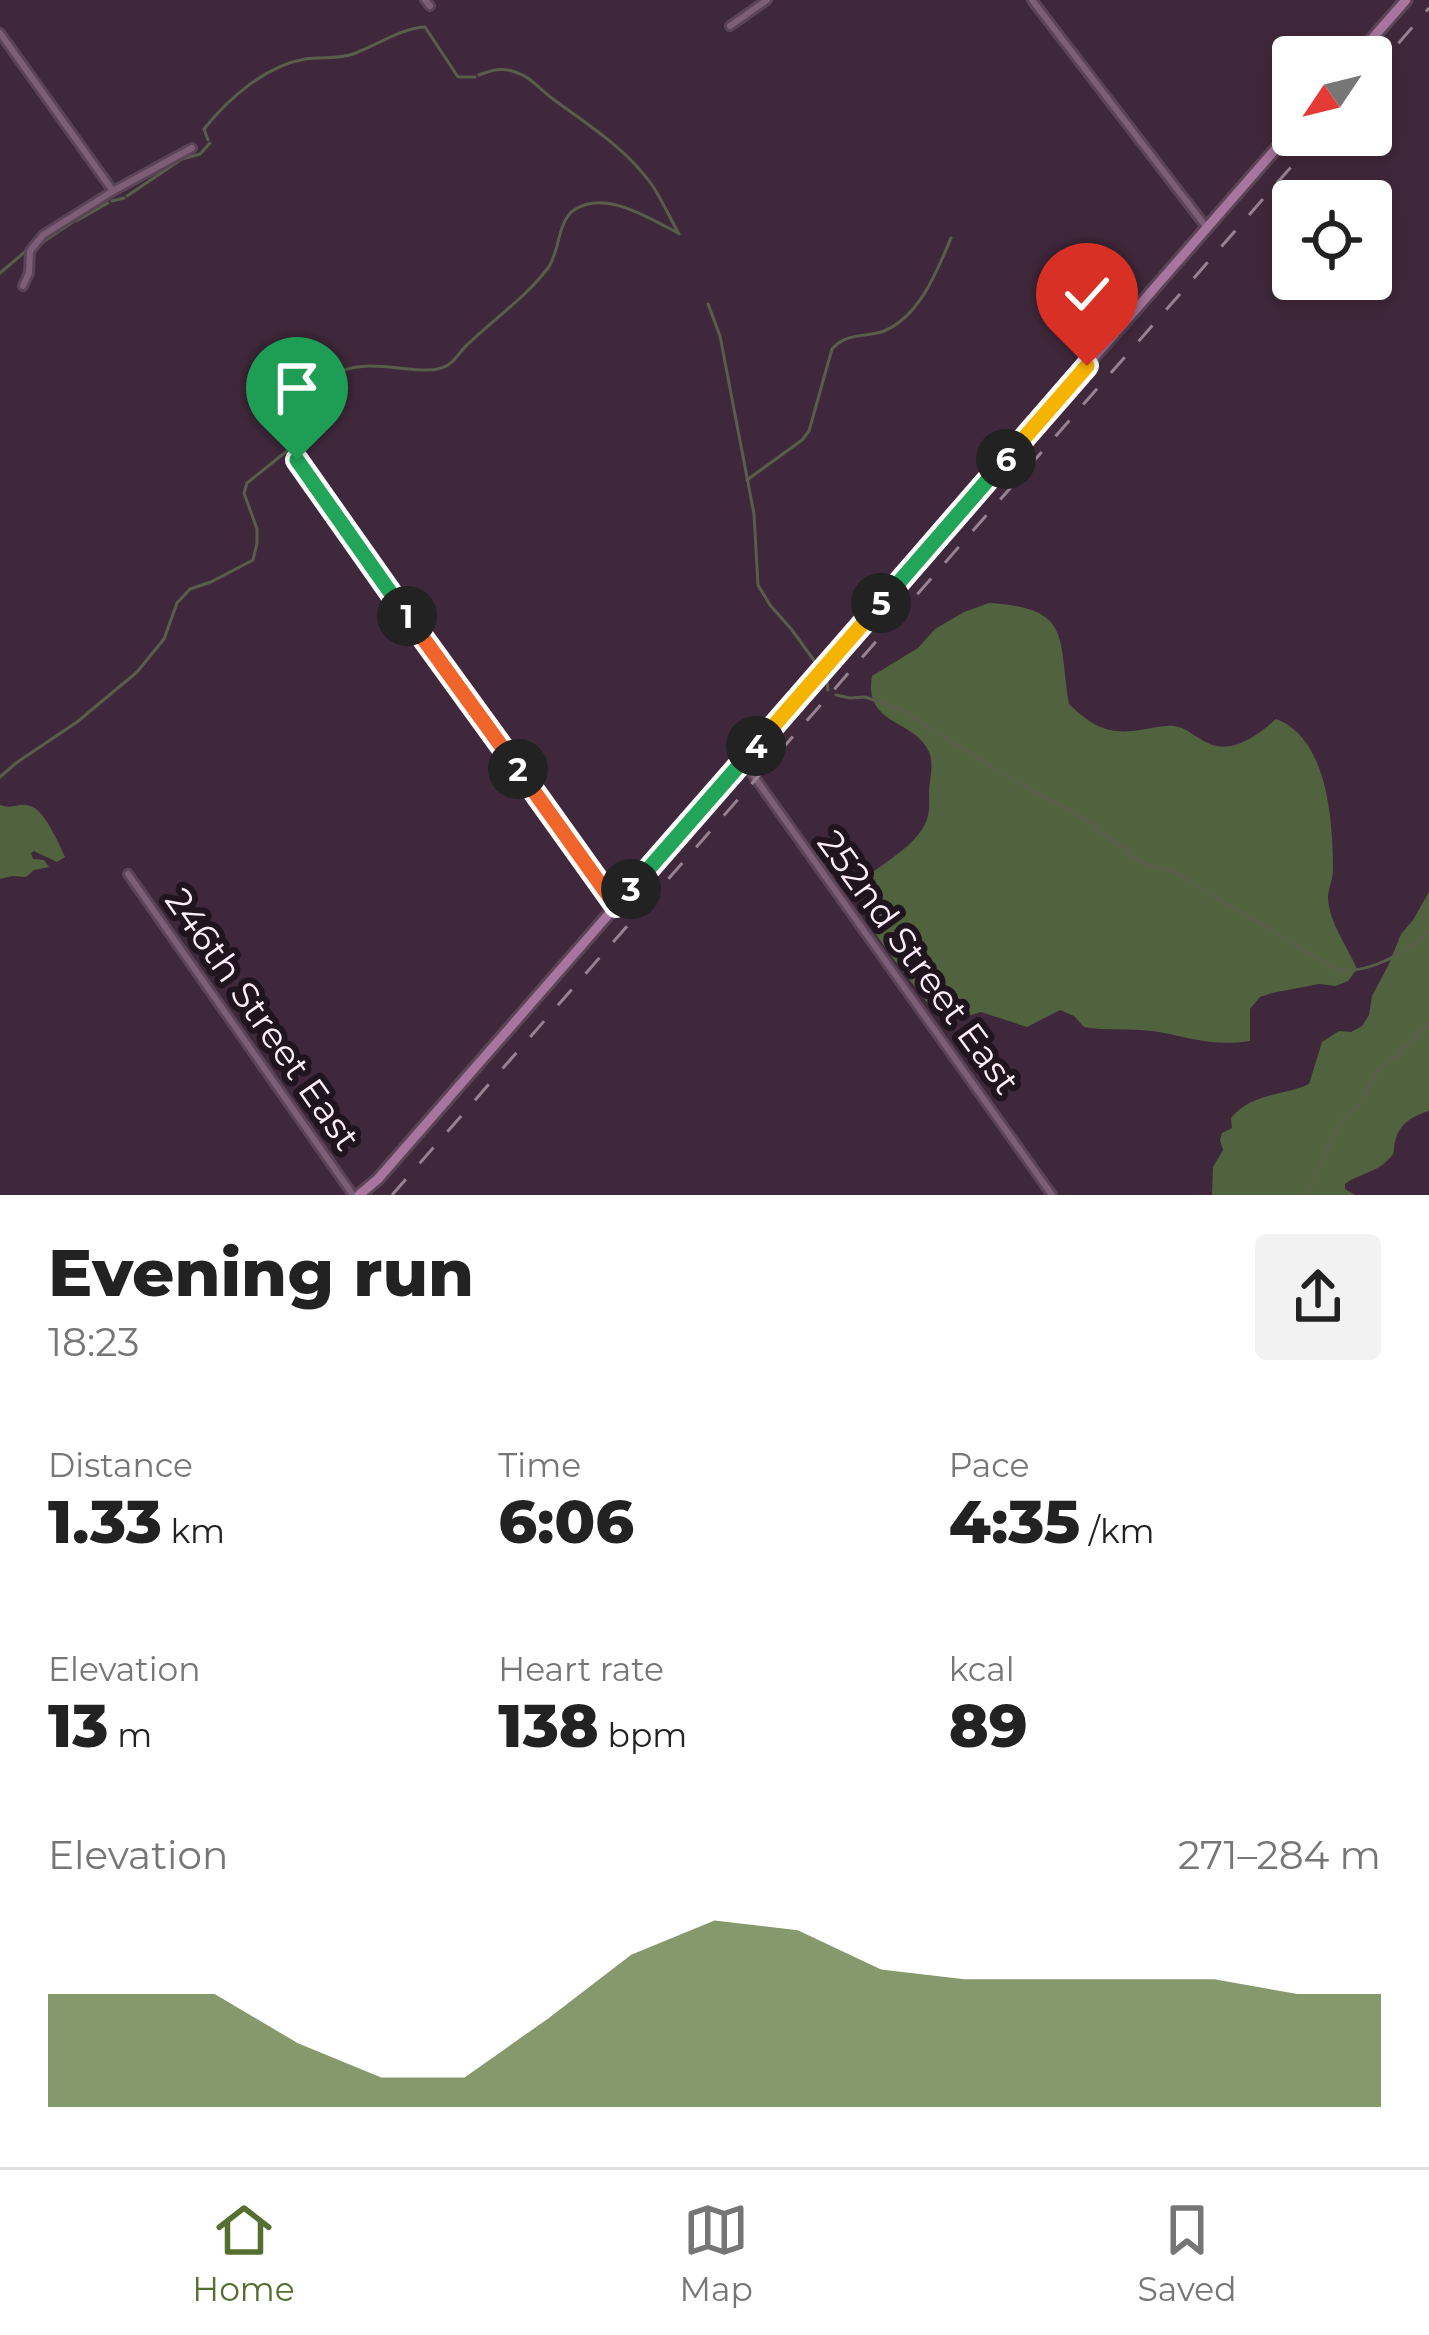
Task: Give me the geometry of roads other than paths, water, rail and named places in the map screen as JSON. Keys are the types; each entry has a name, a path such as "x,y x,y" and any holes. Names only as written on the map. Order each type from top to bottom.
{"main road":[{"path":"1374,36 1406,0"},
{"path":"356,1195 377,1179 1272,154"}],"street":[{"path":"730,26 766,0"},
{"path":"1032,0 1208,228"},
{"path":"0,33 113,191"},
{"path":"23,286 35,241 193,148"},
{"path":"297,460 616,906"},
{"name":"252nd Street East","path":"743,761 1052,1195"},
{"name":"246th Street East","path":"128,874 356,1195"}],"waterway":[{"path":"208,140 204,129 224,106 276,69 305,59 353,54 416,28 425,27 458,77 475,77"},
{"path":"479,75 501,69 520,74 606,138 652,185 679,234"},
{"path":"127,196 182,159 200,154 210,143"},
{"path":"112,201 124,198"},
{"path":"76,221 108,203"},
{"path":"291,448 331,376 362,366 425,370 451,363 548,268 564,222 574,210 587,204 614,204 678,233"},
{"path":"40,244 73,222"},
{"path":"747,480 809,431 832,349 850,338 884,331 908,315 926,291 951,238"},
{"path":"0,273 26,251"},
{"path":"708,304 720,336 754,514 758,585 818,666"},
{"path":"0,777 137,672 164,639 177,603 190,589 253,560 257,529 244,493 247,483 287,451"},
{"path":"826,672 828,690"},
{"path":"836,695 865,697 900,709 1083,818 1144,864 1172,871 1337,970 1362,969 1386,960 1429,931"},
{"path":"1306,1195 1340,1122 1359,1105 1377,1072 1429,1024"}],"railway":[{"path":"1392,51 1429,8"},
{"path":"392,1195 1301,156"}]}
